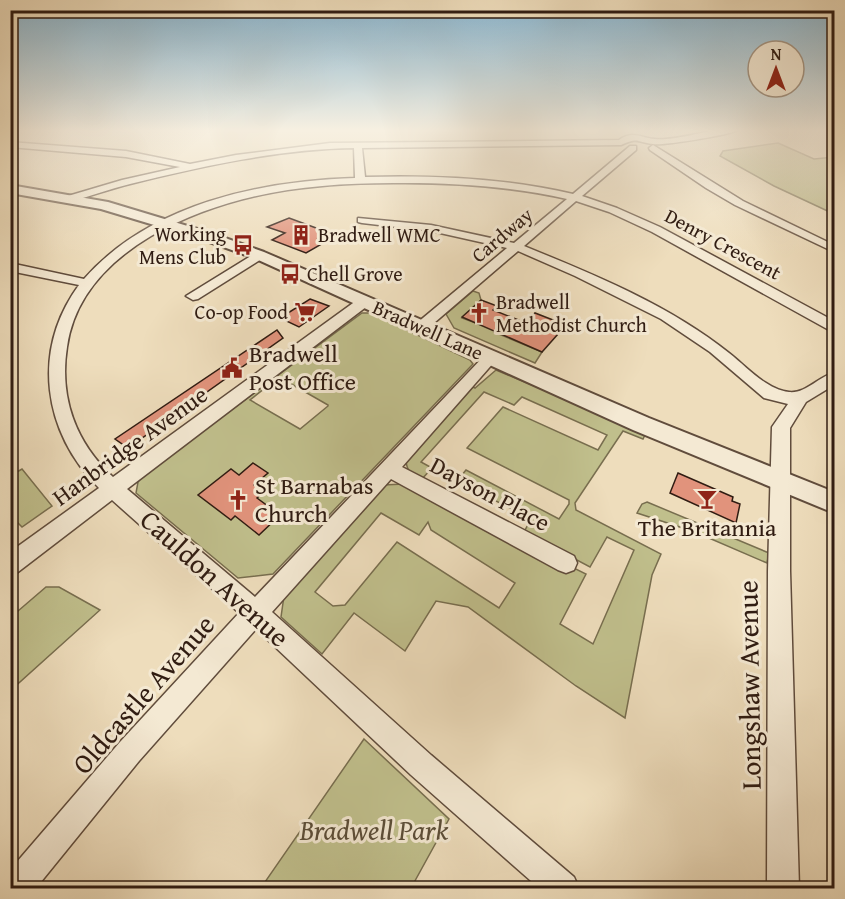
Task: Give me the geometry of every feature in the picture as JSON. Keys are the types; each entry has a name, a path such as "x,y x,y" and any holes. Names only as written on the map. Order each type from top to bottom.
{"street":[{"path":"72,198 169,172"},
{"path":"360,172 360,180"},
{"name":"Cardway","path":"422,326 575,197 599,172"},
{"path":"690,172 739,203 834,249"},
{"name":"Denry Crescent","path":"165,223 218,201 264,189 312,183 360,180 470,182 525,187 575,197 645,224 834,327"},
{"name":"Bradwell Lane","path":"10,189 72,198 165,223 259,255 490,358 834,503"},
{"path":"362,220 431,228 517,247 600,282 666,316 715,349 762,389 779,397 800,398"},
{"name":"Cauldon Avenue","path":"165,223 122,250 87,283 77,296 63,327 56,356 60,403 68,431 87,462 114,489 256,613 404,750 563,888"},
{"path":"193,296 259,255"},
{"path":"10,267 87,283"},
{"name":"Hanbridge Avenue","path":"10,565 365,301"},
{"name":"Oldcastle Avenue","path":"16,888 169,707 390,470 490,358"},
{"path":"781,427 800,398 834,378"},
{"path":"762,389 781,427"},
{"name":"Longshaw Avenue","path":"781,427 779,571 783,888"},
{"name":"Dayson Place","path":"390,470 566,563"}],"green space":[{"path":"749,172 834,172 834,214"},
{"path":"473,291 479,293 481,300 462,318 478,324 488,315 504,321 494,332 542,352 535,363 454,328 446,314"},
{"path":"362,313 370,313 382,318 470,360 473,364 273,574 238,578 136,493 142,476","holes":["279,377 328,405 300,429 250,400"]},
{"path":"496,370 646,433 643,439 623,431 575,503 576,510 661,554 652,575 625,718 576,686 468,607 436,601 405,651 354,613 322,654 281,617 284,596 383,485 404,484 586,574 560,624 593,644 634,550 607,537 590,567 524,532 531,519 457,481 466,470 559,519 569,504 569,500 467,448 503,407 598,450 607,435 522,397 514,405 484,392 421,462 432,468 421,480 409,471 406,461 473,387 475,388","holes":["381,513 419,535 428,522 431,530 515,583 499,608 397,542 345,605 333,606 315,592"]},
{"path":"22,469 52,506 22,527 11,516 10,476"},
{"path":"647,502 769,553 767,563 695,532 637,513 642,504"},
{"path":"46,587 59,587 100,610 11,690 11,617"},
{"name":"Bradwell Park","path":"364,739 449,819 411,888 255,888 263,885"}],"building":[{"name":"Bradwell WMC","path":"289,218 327,232 318,238 327,241 306,253 272,240 285,233 267,227"},
{"name":"Co-op Food","path":"310,299 329,306 299,327 280,318"},
{"path":"481,300 497,306 493,310 526,323 535,313 566,325 542,352 462,317"},
{"path":"277,330 283,338 128,448 115,439"},
{"name":"St Barnabas Church","path":"253,463 268,473 254,485 264,492 257,498 280,515 259,535 235,516 231,520 198,495 231,469 239,475"},
{"name":"The Britannia","path":"678,473 733,497 732,501 740,504 736,523 670,493"}],"place":[{"name":"Bradwell WMC","path":"301,235"},
{"name":"Working Mens Club","path":"243,245"},
{"name":"Chell Grove","path":"290,274"},
{"name":"Co-op Food","path":"305,312"},
{"name":"Bradwell Methodist Church","path":"479,313"},
{"name":"Bradwell Post Office","path":"232,368"},
{"name":"The Britannia","path":"707,499"},
{"name":"St Barnabas Church","path":"238,500"}]}
